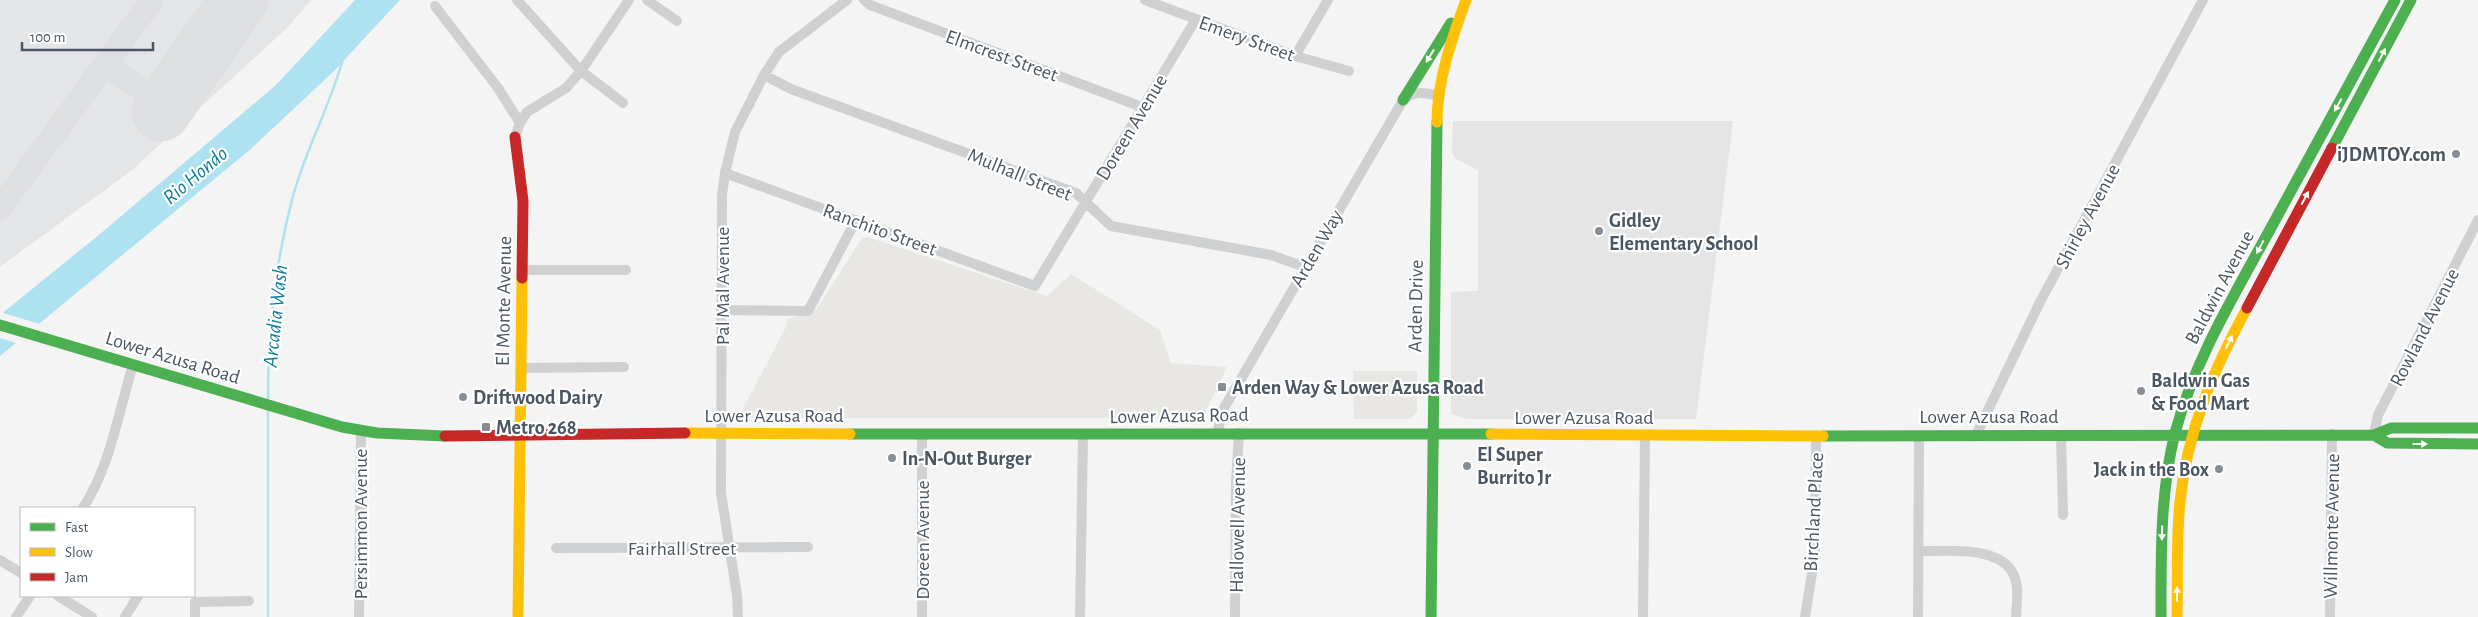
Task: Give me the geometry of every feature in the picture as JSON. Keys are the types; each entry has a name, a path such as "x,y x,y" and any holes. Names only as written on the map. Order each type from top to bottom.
{"main road":[{"name":"Arden Drive","path":"1431,617 1437,110 1451,41 1466,0"},
{"path":"1404,100 1466,0"},
{"name":"Baldwin Avenue","path":"2161,617 2163,501 2175,434 2192,383 2216,329 2395,0"},
{"name":"Baldwin Avenue","path":"2177,617 2180,502 2192,436 2203,398 2234,330 2411,0"},
{"name":"El Monte Avenue","path":"515,137 523,201 518,617"},
{"name":"Lower Azusa Road","path":"0,325 361,431 422,436 721,433 1083,435 1239,433 1645,436 2175,434 2192,436 2374,435 2391,428 2478,428"},
{"name":"Lower Azusa Road","path":"2374,435 2387,444 2478,444"}],"street":[{"path":"517,0 581,71 623,103"},
{"path":"515,137 520,123 527,112 566,88 581,71 629,0"},
{"path":"647,0 677,21"},
{"name":"Pal Mal Avenue","path":"738,617 737,595 721,493 722,195 725,172 735,132 764,75 779,52 847,0"},
{"name":"Elmcrest Street","path":"864,0 870,5 962,41 1142,107"},
{"name":"Emery Street","path":"1146,0 1295,56 1350,71"},
{"path":"1295,56 1328,0"},
{"name":"Shirley Avenue","path":"1976,435 2040,302 2203,0"},
{"path":"435,6 498,88 520,123"},
{"name":"Doreen Avenue","path":"1035,286 1196,20"},
{"name":"Mulhall Street","path":"764,75 791,89 1076,193 1111,226 1271,255 1305,267"},
{"path":"1404,100 1411,94 1419,92 1440,96"},
{"name":"Arden Way","path":"1217,433 1224,408 1404,100"},
{"name":"Ranchito Street","path":"725,172 1035,286"},
{"path":"721,310 808,311 856,220"},
{"name":"Rowland Avenue","path":"2374,435 2378,415 2478,220"},
{"path":"522,270 626,270"},
{"path":"84,507 97,486 106,461 133,364"},
{"path":"522,368 624,367"},
{"name":"Persimmon Avenue","path":"359,617 361,431"},
{"name":"Hallowell Avenue","path":"1235,617 1236,482 1239,433"},
{"name":"Doreen Avenue","path":"922,434 922,617"},
{"name":"Willmonte Avenue","path":"2330,617 2332,434"},
{"path":"1080,617 1083,435"},
{"path":"2061,435 2063,515"},
{"path":"1643,617 1645,436"},
{"name":"Birchland Place","path":"1805,617 1815,554 1816,436"},
{"path":"1918,617 1919,436"},
{"name":"Fairhall Street","path":"556,548 808,547"},
{"path":"1918,551 1984,553 2000,559 2010,569 2016,582 2016,617"},
{"path":"0,560 20,572"},
{"path":"16,617 29,597"},
{"path":"60,597 92,617"},
{"path":"125,617 137,597"},
{"path":"195,617 195,602 249,601"}],"shaded area":[{"path":"0,0 311,0 286,29 132,170 0,267"},
{"name":"Gidley Elementary School","path":"1453,121 1733,121 1696,419 1466,419 1451,414 1451,292 1478,291 1478,170 1456,159 1452,152"},
{"path":"867,237 1047,296 1071,274 1160,330 1171,363 1227,367 1204,415 1199,418 738,418 786,327 788,319 816,310 862,238"},
{"path":"1353,371 1417,371 1417,412 1410,419 1354,419"}],"water":[{"name":"Rio Hondo","path":"355,0 400,0 334,71 252,148 0,356 0,315 100,234 276,85"}],"pier":[{"path":"0,312 43,325 19,344 0,338"}],"waterway":[{"name":"Arcadia Wash","path":"268,401 271,323 277,272 287,221 298,179 332,94 343,59"},
{"name":"Arcadia Wash","path":"268,411 268,617"}],"taxiway":[{"path":"0,208 152,0"},
{"path":"105,65 164,105"}],"runway":[{"path":"161,112 239,0"}],"traffic: fast":[{"path":"2161,617 2162,524 2166,478 2175,433 2192,381 2215,331 2395,0"},
{"path":"2332,148 2411,0"},
{"path":"1403,100 1451,23"},
{"path":"1431,617 1437,122"},
{"path":"0,325 342,427 377,433 445,436"},
{"path":"1823,436 2374,435 2391,428 2478,428"},
{"path":"850,434 1491,434"},
{"path":"2374,435 2387,443 2478,444"}],"traffic: slow":[{"path":"1437,122 1442,75 1466,0"},
{"path":"518,617 522,278"},
{"path":"2177,617 2179,516 2183,476 2203,402 2223,355 2247,308"},
{"path":"685,433 850,434"},
{"path":"1491,434 1823,436"}],"traffic: jam":[{"path":"515,137 523,201 522,278"},
{"path":"2247,308 2332,148"},
{"path":"445,436 685,433"}],"place":[{"name":"iJDMTOY.com","path":"2456,154"},
{"name":"Gidley Elementary School","path":"1599,231"},
{"name":"Arden Way & Lower Azusa Road","path":"1222,387"},
{"name":"Baldwin Gas & Food Mart","path":"2141,391"},
{"name":"Driftwood Dairy","path":"463,397"},
{"name":"Metro 268","path":"486,427"},
{"name":"In-N-Out Burger","path":"892,458"},
{"name":"El Super Burrito Jr","path":"1467,466"},
{"name":"Jack in the Box","path":"2219,469"}]}
